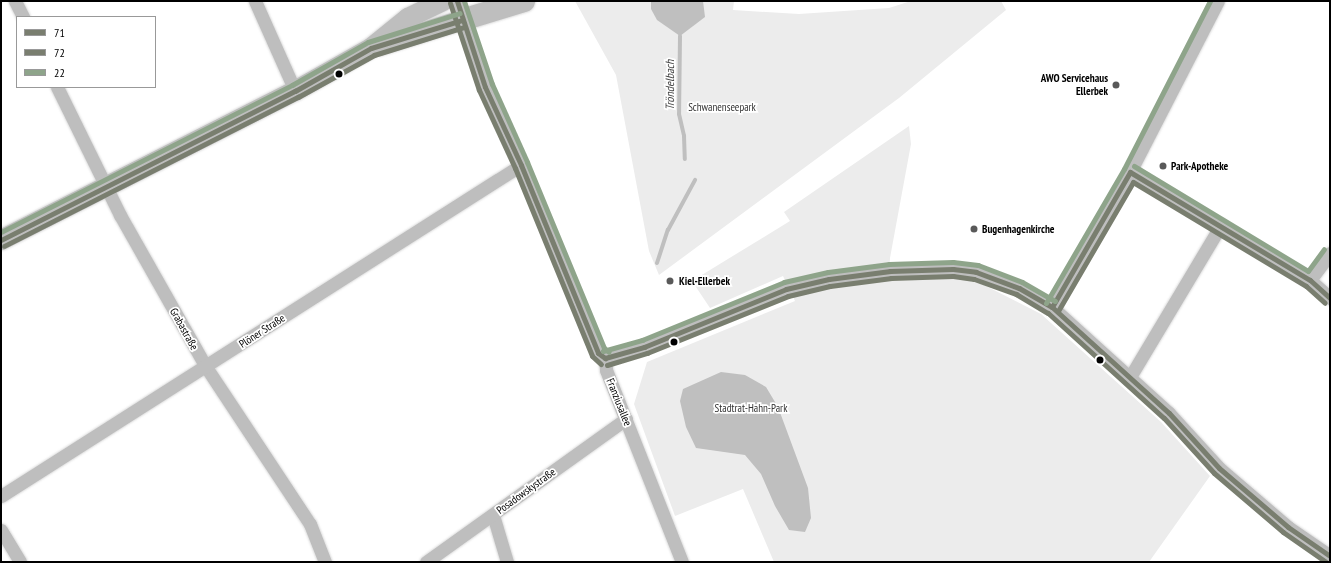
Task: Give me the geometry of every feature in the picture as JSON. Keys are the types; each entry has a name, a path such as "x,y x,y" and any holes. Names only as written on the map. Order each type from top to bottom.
{"highway":[{"path":"459,10 524,1"}],"main road":[{"path":"1,240 295,91 371,48 408,18 443,1"},
{"path":"371,48 420,35 459,10"}],"street":[{"path":"15,1 22,16"},
{"path":"255,1 295,91"},
{"path":"1052,307 1130,172 1218,1"},
{"name":"Franziusallee","path":"459,10 485,87 521,165 598,353 605,358 606,370 682,562"},
{"name":"Grabastraße","path":"58,88 106,187 206,367 310,524 325,562"},
{"name":"Plöner Straße","path":"1,496 206,367 521,165"},
{"path":"1130,172 1221,225 1310,280 1330,298"},
{"path":"1130,377 1221,225"},
{"path":"1310,280 1330,253"},
{"path":"605,358 638,349 786,289 829,279 890,271 953,269 976,272 1019,288 1052,307 1169,413 1219,468 1288,527 1330,556"},
{"name":"Posadowskystraße","path":"426,562 626,419"},
{"path":"493,515 507,562"},
{"path":"1,530 20,562"}],"green space":[{"name":"Schwanenseepark","path":"575,1 734,1 733,10 799,14 889,8 911,1 1001,1 1006,10 899,98 659,275 649,251 616,75"},
{"name":"Stadtrat-Hahn-Park","path":"909,126 911,144 890,258 889,276 953,276 984,285 1041,314 1161,422 1210,476 1149,562 774,562 743,489 675,516 634,404 647,362 795,301 783,276 710,308 692,281 790,221 784,212"}],"shaded area":[{"path":"651,1 703,1 705,17 680,36 657,20 651,9"},
{"path":"721,372 745,375 766,387 778,407 808,488 811,518 805,532 789,530 775,506 761,474 745,455 696,448 686,427 680,401 683,389"}],"waterway":[{"name":"Tröndelbach","path":"680,36 679,114 684,136 685,159"},
{"name":"Tröndelbach","path":"657,263 668,230 695,180"}],"transit line":[{"name":"71","path":"457,1 485,87 521,165 598,353 605,358"},
{"name":"22","path":"464,1 492,84 527,162 604,348 609,352"},
{"name":"22","path":"1046,303 1124,169 1210,1"},
{"name":"72","path":"450,3 479,90 515,168 592,356 601,364"},
{"name":"22","path":"1,232 292,85 368,42 460,13"},
{"name":"71","path":"1,240 295,91 371,48 462,20"},
{"name":"72","path":"4,246 298,97 374,55 464,27"},
{"name":"22","path":"1134,166 1308,271 1324,249"},
{"name":"71","path":"1052,307 1130,172 1310,280 1330,298"},
{"name":"72","path":"1058,311 1133,182 1306,286 1325,303"},
{"name":"22","path":"603,351 642,340 784,282 828,272 889,264 953,262 978,265 1022,282 1055,301"},
{"name":"71","path":"605,358 644,347 786,289 829,279 890,271 953,269 976,272 1019,288 1052,307 1169,413 1219,468 1288,527 1330,556"},
{"name":"72","path":"607,365 647,353 788,296 830,286 891,278 953,276 974,279 1016,294 1048,313 1164,418 1214,473 1283,532 1326,562"}],"place":[{"name":"AWO Servicehaus Ellerbek","path":"1116,85"},
{"name":"Park-Apotheke","path":"1163,166"},
{"name":"Bugenhagenkirche","path":"974,229"},
{"name":"Kiel-Ellerbek","path":"670,281"}]}
